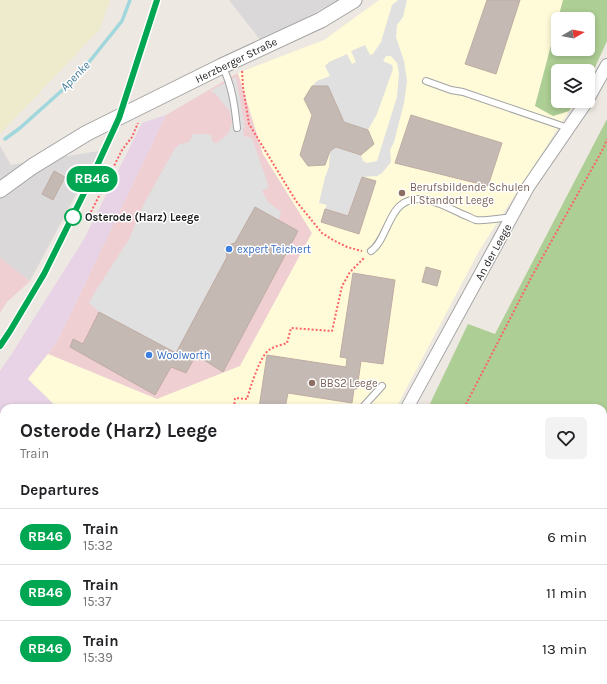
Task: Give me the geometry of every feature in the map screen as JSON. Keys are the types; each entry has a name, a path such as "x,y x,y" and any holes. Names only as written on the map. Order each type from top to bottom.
{"street":[{"name":"Herzberger Straße","path":"0,190 33,166 87,133 222,66 321,20 354,0"},
{"name":"An der Leege","path":"595,87 606,69"},
{"name":"An der Leege","path":"409,404 528,186 582,108"}],"lane":[{"path":"222,66 229,81 237,128"},
{"path":"426,81 451,90 464,92 568,128"},
{"path":"371,251 376,247 392,216 401,205 410,200 421,199 443,205 476,220 512,217"},
{"path":"366,404 382,386"}],"path":[{"path":"242,65 243,88 249,124 296,201 322,233 347,247 362,251 371,251"},
{"path":"92,212 122,150 132,137 138,123"},
{"path":"466,404 532,276 604,147 607,139"},
{"path":"234,404 235,398 247,399 258,366 265,353 270,349 288,343 291,328 332,331 342,286 350,272 371,251"}],"shaded area":[{"path":"0,0 110,0 99,30 0,134"},
{"path":"229,0 339,0 261,41"},
{"name":"Berufsbildende Schulen II Standort Leege","path":"379,0 563,0 560,12 551,12 551,45 535,106 553,116 569,111 479,251 398,404 54,404 28,379 48,354 157,399 240,366 312,233 263,154 238,73 324,40"},
{"path":"398,0 407,0 403,17 397,25 396,37 404,61 407,81 404,103 394,142 390,150 391,162 382,173 377,176 362,177 348,216 325,209 327,205 319,203 329,167 330,151 336,147 361,155 363,161 367,163 377,161 397,97 399,73 397,63 391,56 386,56 383,61 392,65 393,69 377,114 368,130 344,122 328,86 312,86 317,81 330,76 325,66 329,62 347,54 352,64 356,62 351,51 365,45 370,55 373,54 381,42 392,5"},
{"path":"238,73 263,154 312,233 240,366 157,399 48,354 57,342 166,115"},
{"path":"236,77 245,128 243,129 244,136 252,138 269,187 262,191 268,202 281,212 279,220 255,207 235,243 225,246 227,257 176,353 99,312 89,303 129,239 145,202 175,148 180,144 189,142 193,134 211,135 213,142 216,143 224,138 229,132 232,123 230,112 216,94 210,91"},
{"path":"166,115 57,342 28,379 53,404 0,404 0,371 84,239 142,123"},
{"path":"0,146 11,165 99,151 30,281 0,258"},
{"path":"0,258 30,281 7,302 0,313"}],"green space":[{"path":"563,0 607,0 607,41 595,67 595,64 551,64 551,108 571,108 569,111 553,116 535,106 551,45 551,56 595,56 595,12 560,12"},
{"path":"607,119 607,404 430,404 468,324 495,334"}],"building":[{"path":"487,0 520,0 496,74 465,64"},
{"path":"312,86 328,86 344,122 368,130 374,144 361,155 336,147 330,151 325,165 308,166 300,155 312,115 304,99"},
{"path":"411,115 502,143 488,186 395,163"},
{"path":"54,171 65,177 53,200 42,194"},
{"path":"362,177 376,181 359,234 321,222 325,209 348,216"},
{"path":"255,207 298,231 223,372 196,355 186,373 171,367 155,395 70,347 73,339 83,344 99,312 176,353 227,257 225,246 235,243"},
{"path":"426,267 441,271 437,286 422,282"},
{"path":"353,273 395,280 383,364 361,361 357,389 354,389 352,403 288,393 286,404 260,404 267,355 346,367 347,358 340,357"}],"waterway":[{"name":"Apenke","path":"5,139 20,128 77,77 122,21 130,0"}],"railway":[{"path":"0,346 56,250 91,181 119,118 157,0"}],"train":[{"name":"RB46","path":"0,346 44,274 119,118 157,0"}],"place":[{"name":"Berufsbildende Schulen II Standort Leege","path":"402,193"},
{"name":"Osterode (Harz) Leege","path":"73,217"},
{"name":"expert Teichert","path":"229,249"},
{"name":"Woolworth","path":"149,355"},
{"name":"BBS2 Leege","path":"312,383"}]}
